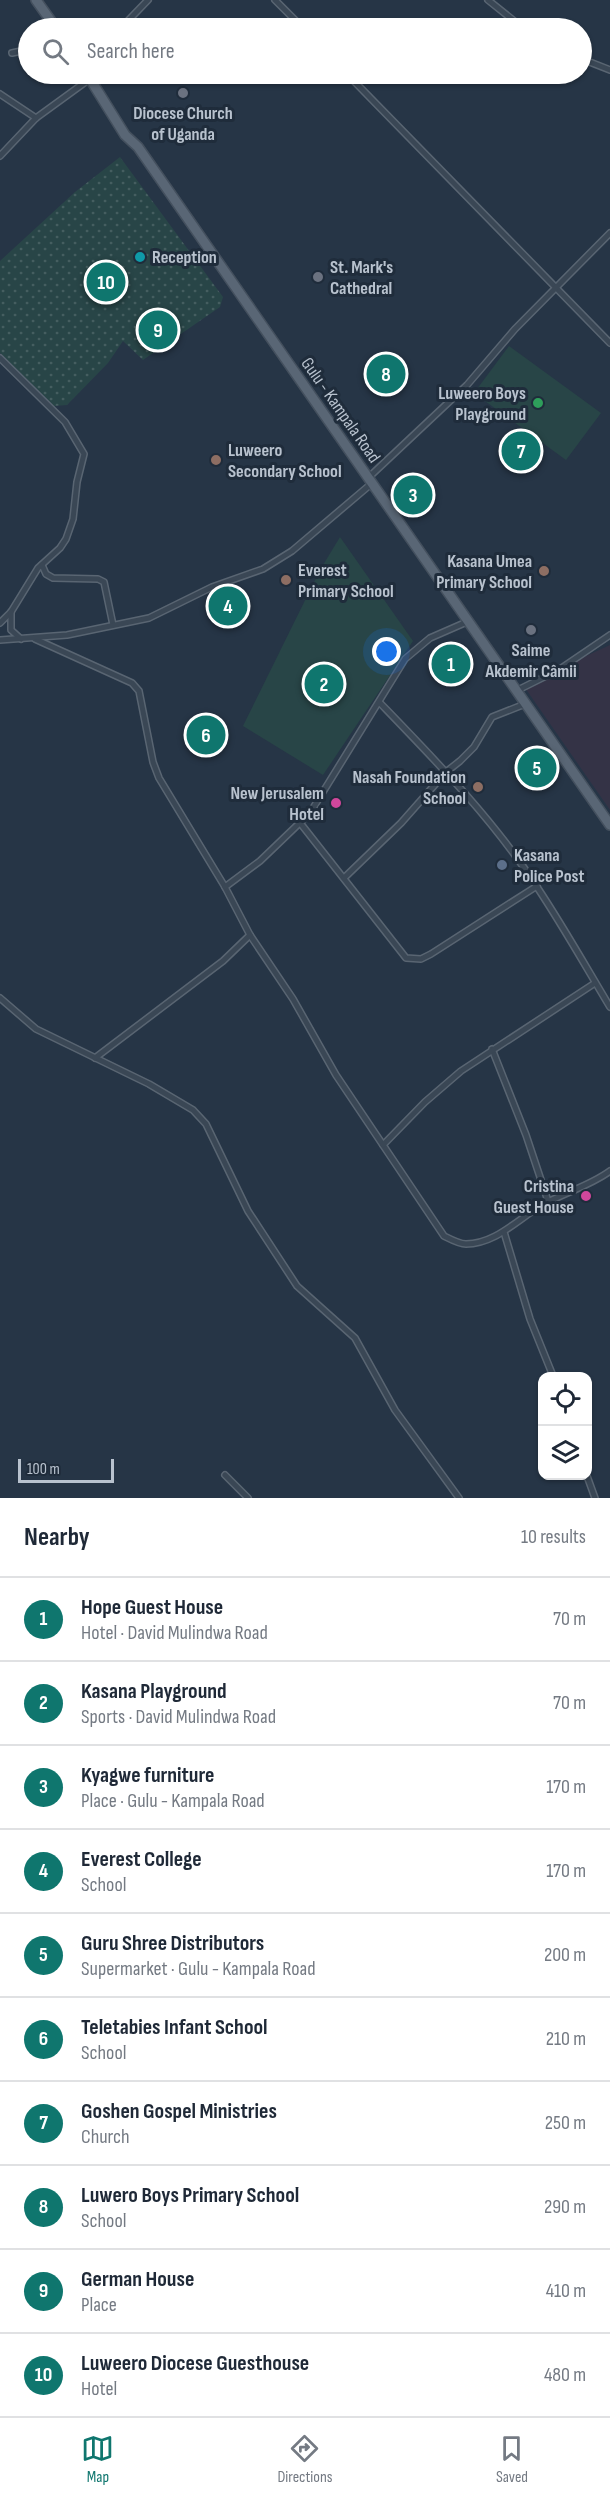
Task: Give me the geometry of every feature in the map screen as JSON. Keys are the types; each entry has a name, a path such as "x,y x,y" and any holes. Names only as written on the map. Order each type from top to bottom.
{"main road":[{"path":"36,0 46,18"},
{"name":"Gulu - Kampala Road","path":"94,84 125,135 138,147 610,825"}],"street":[{"path":"131,18 148,0"},
{"path":"275,0 293,18"},
{"path":"488,0 510,18"},
{"path":"12,53 18,52"},
{"path":"592,63 610,70"},
{"path":"0,156 36,118 79,84"},
{"path":"357,84 610,343"},
{"path":"0,94 36,118"},
{"path":"0,640 35,639 142,621 212,587 262,569 292,551 369,481 467,385 515,329 610,233"},
{"path":"0,358 65,422 84,454 77,482 73,519 60,548 42,564 11,612 0,623"},
{"path":"42,564 45,574 53,578 98,579 104,582 113,625"},
{"path":"11,612 11,630 21,639"},
{"path":"225,887 243,875 301,824 318,802 380,703 396,671 411,652 430,638 469,621"},
{"path":"516,691 560,669 610,635"},
{"path":"35,639 136,686 142,699 153,762 159,778 225,887 250,935 383,1145 444,1236 465,1244 504,1232 522,1216 597,1180 610,1171"},
{"path":"380,703 446,772 537,886 610,1007"},
{"path":"344,878 401,824 446,772 474,747 492,717 525,704"},
{"path":"301,824 406,958 414,959 431,954 537,886"},
{"path":"95,1058 224,961 250,935"},
{"path":"383,1145 425,1102 492,1049 595,983"},
{"path":"1,999 36,1029 193,1110 206,1124 248,1211 268,1244 308,1297 355,1338 395,1410 459,1498"},
{"path":"492,1049 526,1135 548,1202"},
{"path":"504,1232 530,1319 551,1372"},
{"path":"225,1475 248,1498"},
{"path":"588,1480 595,1498"}],"shaded area":[{"path":"610,645 610,810 523,685"}],"green space":[{"path":"120,157 223,297 220,307 143,360 123,341 108,363 67,405 54,406 0,353 0,261 75,192"},
{"name":"Luweero Boys Playground","path":"509,346 601,413 566,460 474,393"},
{"path":"340,537 413,641 323,775 243,726 320,570"}],"place":[{"name":"Diocese Church of Uganda","path":"183,93"},
{"name":"Reception","path":"140,257"},
{"name":"St. Mark's Cathedral","path":"318,277"},
{"name":"Luweero Diocese Guesthouse","path":"106,282"},
{"name":"German House","path":"158,330"},
{"name":"Luwero Boys Primary School","path":"386,374"},
{"name":"Luweero Boys Playground","path":"538,403"},
{"name":"Goshen Gospel Ministries","path":"521,451"},
{"name":"Luweero Secondary School","path":"216,460"},
{"name":"Kyagwe furniture","path":"413,495"},
{"name":"Kasana Umea Primary School","path":"544,571"},
{"name":"Everest Primary School","path":"286,580"},
{"name":"Everest College","path":"228,606"},
{"name":"Saime Akdemir Câmii","path":"531,630"},
{"name":"Hope Guest House","path":"451,664"},
{"name":"Kasana Playground","path":"324,684"},
{"name":"Teletabies Infant School","path":"206,735"},
{"name":"Guru Shree Distributors","path":"537,768"},
{"name":"Nasah Foundation School","path":"478,787"},
{"name":"New Jerusalem Hotel","path":"336,803"},
{"name":"Kasana Police Post","path":"502,865"},
{"name":"Cristina Guest House","path":"586,1196"}]}
